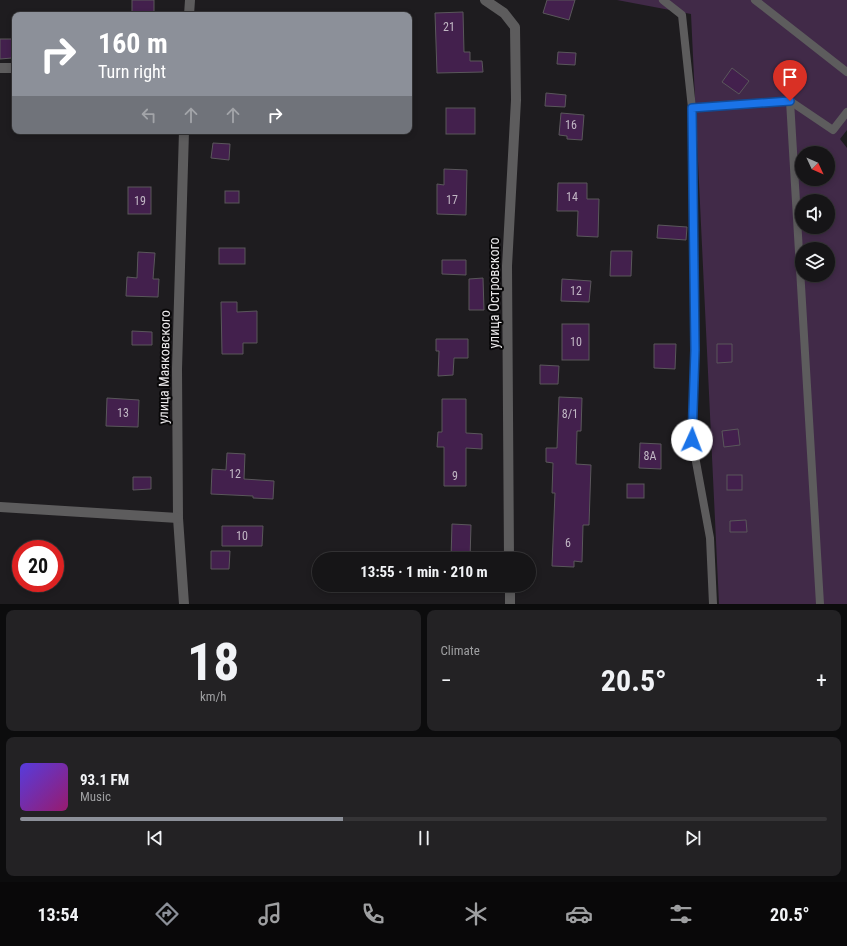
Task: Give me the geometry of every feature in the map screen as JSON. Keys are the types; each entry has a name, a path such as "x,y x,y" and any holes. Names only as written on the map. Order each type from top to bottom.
{"street":[{"path":"189,12 190,0"},
{"name":"улица Островского","path":"486,0 504,13 515,27 516,100 507,266 509,552"},
{"path":"0,68 12,68"},
{"name":"улица Маяковского","path":"184,134 177,368 178,518 184,604"},
{"path":"0,507 178,518"},
{"path":"510,592 510,604"}],"lane":[{"path":"663,0 682,16 692,108 695,350 692,440 710,538 713,604"},
{"path":"755,0 847,72"},
{"path":"692,108 790,101 833,130 847,112"},
{"path":"790,101 820,604"}],"shaded area":[{"path":"617,0 847,0 847,130 840,139 847,148 847,604 719,604 691,14"}],"building":[{"path":"132,0 154,0 154,12 132,12"},
{"path":"547,0 575,0 569,20 543,13"},
{"path":"463,12 464,52 470,52 470,61 482,61 483,72 437,73 435,13"},
{"path":"0,39 12,39 12,58 0,59"},
{"path":"558,52 576,53 575,65 557,64"},
{"path":"732,68 749,81 739,94 722,82"},
{"path":"546,93 566,95 565,107 545,106"},
{"path":"446,108 475,108 475,134 446,134"},
{"path":"561,113 584,115 582,140 567,139 567,136 559,135"},
{"path":"213,143 230,144 229,160 211,158"},
{"path":"444,169 467,170 466,215 437,214 437,184 444,185"},
{"path":"558,183 587,183 587,199 599,199 598,237 577,236 578,211 557,211"},
{"path":"128,187 151,187 151,214 128,214"},
{"path":"225,191 239,191 239,203 225,203"},
{"path":"658,225 687,227 686,240 657,238"},
{"path":"219,248 245,248 245,264 219,264"},
{"path":"611,251 632,251 631,276 610,276"},
{"path":"138,252 155,253 153,279 159,279 158,297 126,296 127,277 137,278"},
{"path":"442,260 466,260 466,275 442,274"},
{"path":"483,278 484,310 469,310 469,279"},
{"path":"562,279 591,281 589,302 561,301"},
{"path":"221,302 237,302 237,312 257,311 257,343 243,343 243,354 222,354"},
{"path":"562,324 589,324 589,360 562,360"},
{"path":"132,331 152,332 152,345 132,345"},
{"path":"436,339 468,339 468,358 454,358 453,375 438,376 439,351 436,351"},
{"path":"654,344 676,344 675,369 654,368"},
{"path":"717,344 732,344 732,362 717,363"},
{"path":"540,365 559,366 558,384 540,384"},
{"path":"559,397 582,398 581,431 577,431 576,464 591,465 589,525 583,525 582,562 574,561 574,567 552,566 555,493 552,493 553,463 546,462 546,448 557,448"},
{"path":"107,398 139,400 138,427 106,426"},
{"path":"442,399 466,399 466,433 482,434 482,449 466,448 466,486 444,486 444,447 437,447 438,432 442,432"},
{"path":"738,429 740,445 724,447 722,431"},
{"path":"640,443 661,444 661,469 639,468"},
{"path":"227,453 245,454 244,479 274,481 273,499 253,498 253,496 211,494 212,469 226,470"},
{"path":"727,475 742,475 742,490 727,490"},
{"path":"133,477 151,477 151,489 133,490"},
{"path":"627,484 644,484 644,498 627,498"},
{"path":"746,520 747,532 730,532 730,521"},
{"path":"452,524 471,525 470,552 451,552"},
{"path":"222,526 263,526 262,546 222,546"},
{"path":"211,551 230,551 229,569 211,569"}],"route":[{"path":"692,440 695,350 692,108 790,101"}]}
